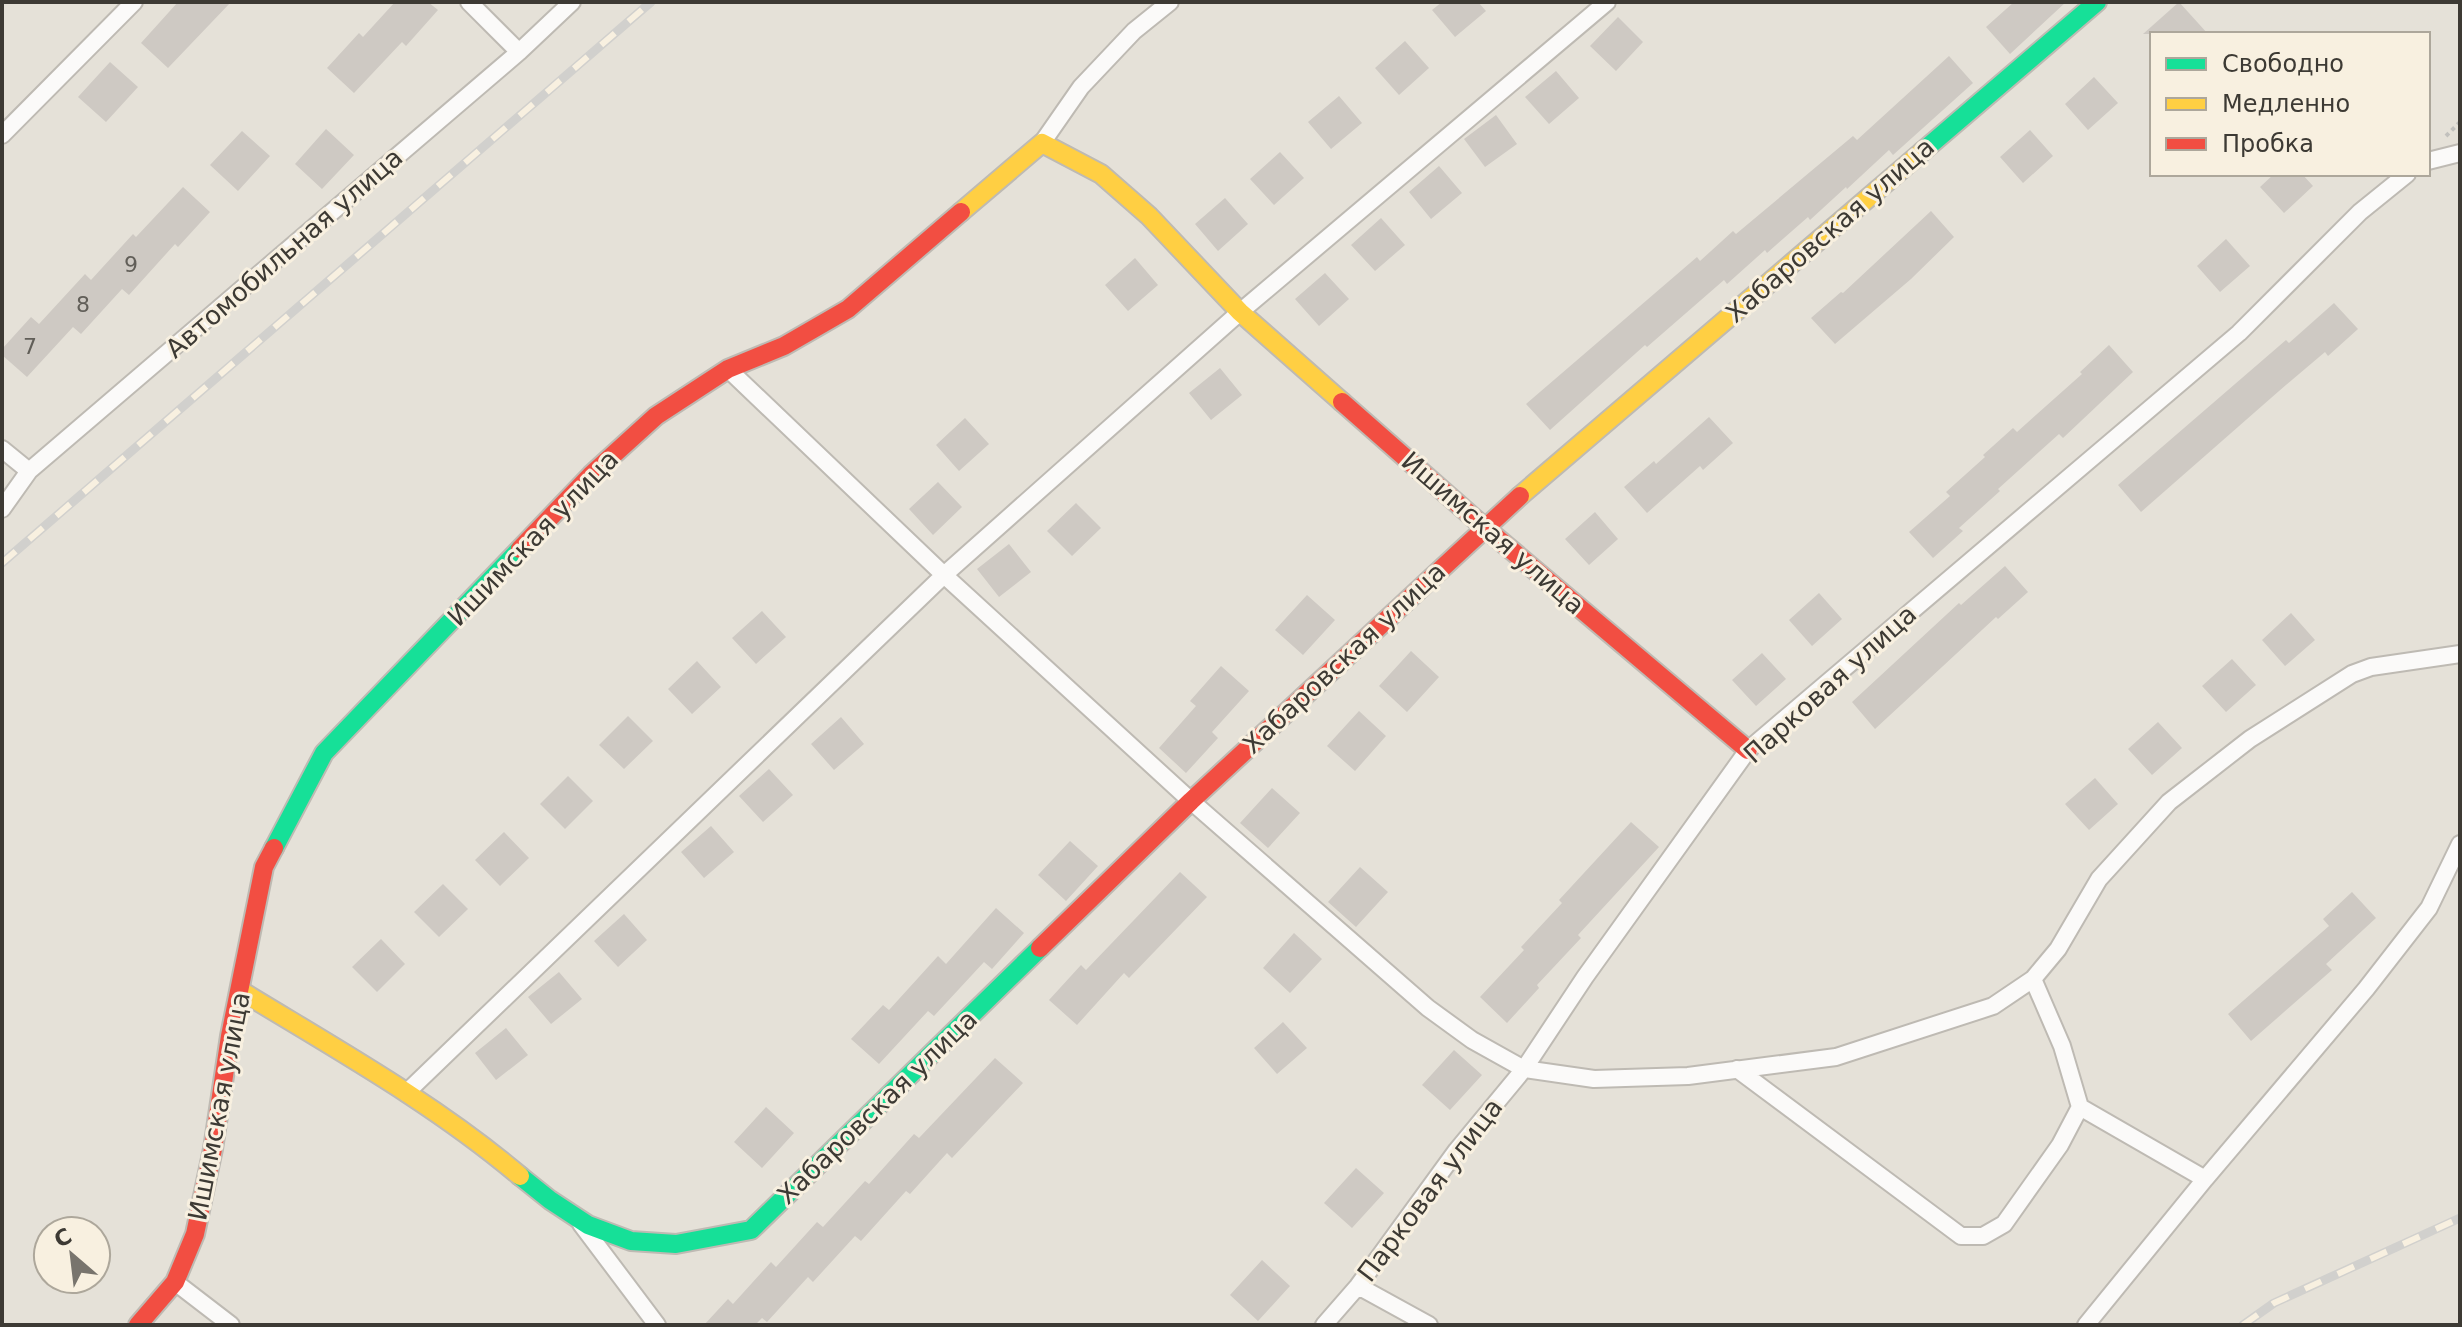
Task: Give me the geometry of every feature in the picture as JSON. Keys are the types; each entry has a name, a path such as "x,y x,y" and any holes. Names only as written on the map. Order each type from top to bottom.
{"street":[{"path":"2,135 134,2"},
{"path":"469,2 519,52"},
{"name":"Автомобильная улица","path":"2,509 29,471 519,52 572,2"},
{"path":"1042,143 1081,87 1134,31 1170,2"},
{"path":"406,1093 944,575 1240,312 1607,2"},
{"name":"Хабаровская улица","path":"581,1223 630,1241 689,1245 751,1230 1191,801 1484,527 2097,2"},
{"name":"Ишимская улица","path":"138,1325 175,1282 195,1234 264,867 324,753 591,475 656,416 728,369 784,346 848,309 1042,143 1101,174 1149,216 1240,312 1484,527 1748,750"},
{"path":"2430,160 2460,153"},
{"name":"Парковая улица","path":"1324,1325 1358,1286 1457,1150 1524,1069 1585,977 1748,750 2239,333 2360,212 2405,176"},
{"path":"728,369 944,575 1191,801 1428,1008 1472,1040 1524,1069 1594,1079 1688,1076 1836,1057 1993,1006 2033,979 2058,949 2099,879 2169,802 2250,739 2352,674 2371,667 2460,654"},
{"path":"2,449 29,471"},
{"path":"2086,1325 2366,989 2429,908 2460,844"},
{"path":"2033,979 2062,1046 2080,1107 2205,1179"},
{"name":"Хабаровская улица","path":"241,991 406,1093 481,1144 581,1223 657,1325"},
{"path":"1737,1069 1961,1236 1983,1236 2004,1224 2060,1145 2080,1107"},
{"path":"175,1282 231,1325"},
{"path":"1358,1286 1429,1325"}],"building":[{"path":"178,2 231,2 168,68 141,43"},
{"path":"395,2 428,2 438,10 406,46 402,42 354,93 327,68 359,33 363,37"},
{"path":"1442,2 1478,2 1486,11 1455,37 1432,10"},
{"path":"2014,2 2066,2 2010,54 1986,27"},
{"path":"2179,2 2206,32 2150,32 2143,34"},
{"path":"1618,17 1643,42 1616,71 1590,46"},
{"path":"1405,41 1429,68 1399,95 1375,68"},
{"path":"1949,56 1973,83 1893,155 1889,150 1810,220 1808,217 1767,253 1765,250 1727,284 1724,280 1550,430 1526,404 1697,257 1700,261 1733,231 1736,234 1853,136 1857,140"},
{"path":"110,62 138,87 106,122 78,97"},
{"path":"1556,71 1579,98 1549,124 1525,97"},
{"path":"2094,77 2118,103 2088,130 2065,104"},
{"path":"1339,96 1362,123 1331,149 1308,122"},
{"path":"1496,115 1517,144 1485,167 1464,139"},
{"path":"326,129 354,155 322,189 295,164"},
{"path":"2030,130 2053,156 2023,183 2000,157"},
{"path":"242,131 270,156 238,191 210,165"},
{"path":"1280,152 1304,178 1274,205 1250,179"},
{"path":"1439,166 1462,193 1431,219 1409,192"},
{"path":"2272,176 2304,176 2313,186 2284,213 2260,187"},
{"path":"183,187 210,212 178,247 175,244 129,295 122,289 81,334 73,327 27,377 2,355 2,349 31,317 39,324 85,274 91,280 133,234 136,237"},
{"path":"1225,198 1248,224 1218,251 1195,224"},
{"path":"1931,211 1954,237 1911,279 1835,344 1811,318 1843,293"},
{"path":"1381,218 1405,245 1375,271 1351,245"},
{"path":"2226,239 2250,266 2220,292 2197,266"},
{"path":"1135,258 1158,285 1128,311 1105,285"},
{"path":"1325,273 1349,299 1319,326 1295,299"},
{"path":"2334,303 2358,329 2328,356 2325,352 2141,512 2118,485 2286,340 2289,343"},
{"path":"2109,345 2133,372 2063,438 2059,434 1998,489 2000,491 1959,528 1963,531 1933,558 1909,532 1950,496 1946,492 1985,457 1983,455 2013,428 2017,432 2082,374 2080,372"},
{"path":"1220,368 1242,395 1211,420 1189,393"},
{"path":"1709,417 1733,443 1703,470 1700,466 1647,513 1624,487 1654,461 1656,464"},
{"path":"965,418 989,444 959,471 936,445"},
{"path":"938,482 962,507 933,535 909,509"},
{"path":"1076,503 1101,528 1072,556 1047,531"},
{"path":"1595,512 1618,539 1589,565 1565,539"},
{"path":"1009,544 1031,572 999,597 977,569"},
{"path":"2005,566 2028,592 1998,619 1996,617 1875,729 1852,702 1959,603 1961,605"},
{"path":"1819,593 1842,619 1812,646 1789,620"},
{"path":"1307,595 1335,620 1303,655 1275,630"},
{"path":"762,611 786,637 756,664 732,638"},
{"path":"2291,613 2315,640 2285,666 2262,640"},
{"path":"1411,651 1439,677 1407,712 1379,686"},
{"path":"1762,653 1786,679 1756,706 1732,680"},
{"path":"2232,659 2256,685 2226,712 2202,686"},
{"path":"697,661 721,687 692,714 668,689"},
{"path":"1221,666 1249,691 1212,732 1218,738 1186,773 1159,748 1196,706 1190,701"},
{"path":"1359,711 1386,736 1355,771 1327,746"},
{"path":"628,716 653,741 624,769 599,745"},
{"path":"841,717 864,744 834,770 811,744"},
{"path":"2158,722 2182,748 2152,775 2128,749"},
{"path":"769,769 793,795 763,822 739,796"},
{"path":"568,776 593,801 565,829 540,804"},
{"path":"2095,778 2118,804 2089,830 2065,804"},
{"path":"1272,788 1300,813 1268,848 1240,823"},
{"path":"1631,822 1659,847 1578,935 1581,938 1507,1023 1480,997 1524,950 1521,947 1562,903 1559,900"},
{"path":"711,826 734,852 704,878 681,852"},
{"path":"504,832 529,858 500,886 475,860"},
{"path":"1070,841 1098,866 1066,901 1038,875"},
{"path":"1360,867 1388,892 1356,927 1328,902"},
{"path":"1180,872 1207,897 1129,978 1124,973 1077,1025 1049,1000 1081,965 1086,970"},
{"path":"443,884 468,909 439,937 414,912"},
{"path":"2352,892 2376,918 2326,964 2332,970 2251,1041 2228,1014 2329,926 2323,919"},
{"path":"996,908 1024,933 992,969 984,962 934,1016 928,1011 879,1064 851,1039 883,1005 889,1010 938,956 946,964"},
{"path":"624,914 647,940 618,967 594,941"},
{"path":"1294,933 1322,959 1290,993 1263,968"},
{"path":"381,939 405,964 377,992 352,967"},
{"path":"559,972 582,999 551,1024 528,997"},
{"path":"1283,1022 1307,1048 1277,1074 1254,1048"},
{"path":"506,1028 528,1055 496,1080 475,1053"},
{"path":"1454,1050 1482,1075 1450,1110 1422,1085"},
{"path":"995,1058 1023,1083 952,1158 947,1153 910,1194 906,1191 861,1241 855,1236 813,1282 808,1277 767,1322 762,1318 755,1325 704,1325 728,1299 733,1304 771,1262 776,1267 817,1222 823,1227 865,1181 869,1184 914,1134 919,1138"},
{"path":"766,1107 794,1133 762,1168 734,1142"},
{"path":"1356,1168 1384,1193 1352,1228 1324,1203"},
{"path":"1262,1260 1290,1286 1258,1321 1230,1295"}],"railway":[{"path":"2,563 651,2"},
{"path":"2243,1325 2274,1303 2460,1218"}],"traffic: fast":[{"path":"1923,151 2097,2"},
{"path":"274,848 324,753 520,549"},
{"path":"520,1176 588,1225 631,1241 676,1244 751,1230 1040,948"}],"traffic: slow":[{"path":"961,212 1042,143 1101,174 1149,216 1240,312 1342,402"},
{"path":"1520,496 1923,151"},
{"path":"241,991 419,1101 520,1176"}],"traffic: jam":[{"path":"520,549 591,475 656,416 728,369 784,346 848,309 961,212"},
{"path":"1342,402 1484,527 1748,750"},
{"path":"1040,948 1191,801 1520,496"},
{"path":"138,1325 175,1282 195,1234 264,867 274,848"}]}
